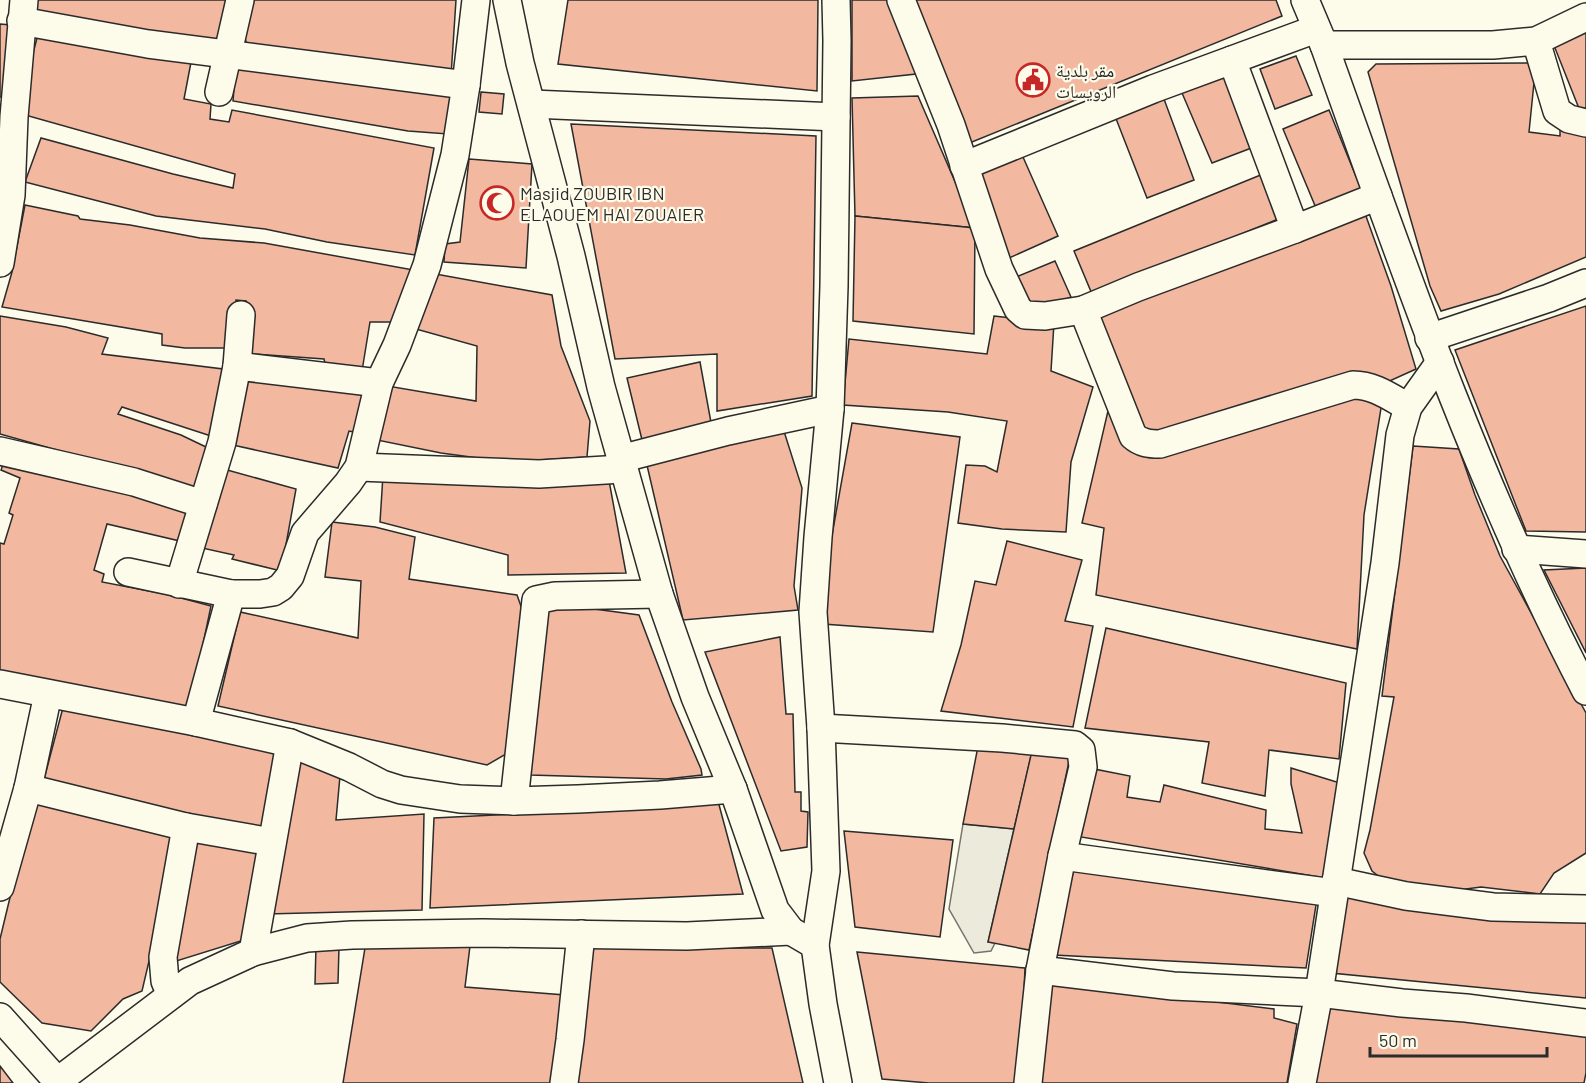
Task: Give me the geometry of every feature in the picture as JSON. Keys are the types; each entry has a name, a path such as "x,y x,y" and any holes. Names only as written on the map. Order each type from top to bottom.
{"street":[{"path":"219,92 240,0"},
{"path":"128,572 231,594 273,592 281,587 290,576 299,544 305,532 359,467 379,383 397,345 427,265 455,155 476,0"},
{"path":"836,0 834,286 830,409 813,612 826,871 814,945 838,1083"},
{"path":"901,0 951,125 999,269 1018,309 1025,315 1083,310 1378,196"},
{"path":"1305,0 1429,338 1516,549 1586,691"},
{"path":"510,5 520,63 621,464 659,594 695,697 733,789 775,910 791,931 814,945"},
{"path":"0,263 11,195 14,117 23,33 23,10 148,44 466,85"},
{"path":"964,166 1153,89 1232,60 1320,37 1493,45 1536,41 1586,17"},
{"path":"1536,41 1557,111 1569,119 1586,123"},
{"path":"1232,60 1295,229"},
{"path":"532,104 836,117"},
{"path":"1429,338 1549,298 1586,283"},
{"path":"1083,310 1132,436 1138,441 1160,444 1353,385 1365,385 1378,390 1408,407"},
{"path":"179,584 222,442 237,366 241,315"},
{"path":"1302,1083 1319,993 1385,563 1400,435 1408,407 1440,362"},
{"path":"237,366 379,383"},
{"path":"359,467 538,474 621,464 728,431 830,409"},
{"path":"0,451 134,482 203,504"},
{"path":"1516,549 1586,554"},
{"path":"196,722 231,594"},
{"path":"513,801 536,600 555,596 659,594"},
{"path":"0,684 196,722 290,743 349,767 382,784 401,790 460,799 513,801 660,795 733,789"},
{"path":"0,887 28,788 48,694"},
{"path":"820,728 1002,738 1075,745 1082,750 1083,767 1062,856 1040,970 1028,1083"},
{"path":"253,952 290,743"},
{"path":"28,788 186,827 272,842"},
{"path":"171,995 165,981 163,957 186,827"},
{"path":"1062,856 1493,907 1586,909"},
{"path":"0,1017 59,1082 190,981 253,952 307,938 352,935 687,936 791,931"},
{"path":"564,1083 581,934"},
{"path":"1040,970 1173,986 1319,993 1586,1023"}],"shaded area":[{"path":"963,824 1014,829 988,942 995,943 991,951 974,953 949,909"}],"building":[{"path":"29,0 226,0 219,47 26,11"},
{"path":"249,0 456,0 451,76 248,48 243,32"},
{"path":"568,0 818,0 817,91 558,64"},
{"path":"852,0 896,0 925,73 852,81"},
{"name":"مقر بلدية الرويسات","path":"911,0 1276,0 1282,16 967,144"},
{"path":"0,24 11,25 8,98 0,97"},
{"path":"39,30 192,57 184,99 211,104 210,119 229,122 232,110 434,148 415,255 327,242 265,229 156,216 25,182 41,138 233,188 235,174 18,113"},
{"path":"1586,30 1586,108 1580,111 1553,43"},
{"path":"1296,56 1312,95 1275,109 1260,69"},
{"path":"236,63 457,92 448,134 408,131 233,101"},
{"path":"1536,63 1529,132 1560,136 1560,129 1586,129 1586,257 1499,294 1441,311 1430,286 1368,72 1376,64"},
{"path":"1221,68 1254,147 1212,163 1179,86"},
{"path":"1161,91 1194,180 1147,198 1113,111"},
{"path":"481,92 504,94 502,114 479,112"},
{"path":"918,96 975,228 855,216 852,98"},
{"path":"1329,110 1361,189 1316,208 1283,129"},
{"path":"571,124 816,136 812,396 717,411 717,354 615,359"},
{"path":"1019,148 1058,236 1007,259 972,168"},
{"name":"Masjid ZOUBIR IBN ELAOUEM HAI ZOUAIER","path":"469,159 532,164 526,268 444,262 445,244 460,242"},
{"path":"1263,174 1283,217 1092,294 1074,251"},
{"path":"25,205 78,216 80,219 130,225 200,238 264,243 552,295 561,346 590,421 587,457 508,462 441,453 372,439 382,385 476,401 477,346 391,322 370,322 362,371 326,368 324,359 242,353 246,301 236,300 231,348 185,348 162,345 162,334 2,307 12,272"},
{"path":"1362,205 1391,286 1416,369 1385,383 1364,515 1357,649 1096,595 1104,528 1082,523 1111,398 1094,310"},
{"path":"855,216 975,228 974,334 853,321"},
{"path":"1055,261 1071,297 1044,308 1028,301 1016,277"},
{"path":"1586,306 1586,532 1526,531 1455,350"},
{"path":"0,316 66,327 108,338 102,354 223,369 211,436 122,407 118,414 181,435 206,447 195,489 0,434"},
{"path":"994,316 1054,323 1051,371 1093,387 1071,462 1066,532 1002,529 958,523 966,465 985,466 997,472 1007,421 948,412 843,405 849,339 987,354"},
{"path":"700,362 712,428 643,444 627,378"},
{"path":"242,373 364,392 354,432 349,431 338,468 228,444"},
{"path":"852,423 960,437 933,632 823,624 826,569"},
{"path":"782,425 802,488 794,586 798,610 683,620 646,461"},
{"path":"1413,446 1459,449 1500,556 1586,713 1586,853 1554,873 1540,894 1481,887 1451,891 1386,882 1372,871 1364,853 1394,697 1382,696"},
{"path":"6,457 191,502 180,541 107,524 94,570 104,574 102,582 170,595 211,606 189,711 0,675 0,543 4,544 13,515 9,513 20,478 1,470"},
{"path":"220,468 296,489 282,567 277,570 232,559 234,555 202,548"},
{"path":"383,475 608,475 626,573 508,575 508,555 380,522"},
{"path":"332,522 375,527 415,537 409,579 517,595 522,609 513,750 487,765 218,706 240,612 358,638 361,581 325,577"},
{"path":"1007,541 1082,560 1065,621 1093,626 1073,727 941,711 961,645 975,581 996,585"},
{"path":"1586,568 1586,653 1544,570"},
{"path":"542,602 639,615 702,775 666,779 530,775"},
{"path":"1106,628 1346,683 1339,759 1269,750 1265,796 1202,783 1209,742 1085,728"},
{"path":"780,637 786,714 793,714 795,792 801,792 801,811 808,812 807,847 781,851 705,652"},
{"path":"65,700 277,754 264,832 43,783"},
{"path":"979,741 1033,748 1014,829 963,824"},
{"path":"1034,742 1071,752 1029,950 988,942"},
{"path":"293,757 341,765 336,820 424,814 422,910 267,914"},
{"path":"1291,768 1340,783 1325,878 1081,837 1094,769 1130,776 1127,797 1160,802 1164,785 1266,810 1265,829 1302,833 1291,784"},
{"path":"718,801 743,894 430,908 434,818"},
{"path":"33,802 178,838 142,991 123,999 91,1031 42,1023 0,982 0,939"},
{"path":"844,831 953,840 940,937 855,927"},
{"path":"197,839 260,850 244,940 170,963"},
{"path":"1075,864 1303,891 1316,905 1306,968 1054,955"},
{"path":"1343,893 1586,912 1586,998 1331,973"},
{"path":"316,946 339,947 338,983 315,984"},
{"path":"470,946 465,987 565,995 551,1083 343,1083 365,948"},
{"path":"591,948 772,948 803,1083 570,1083"},
{"path":"857,952 1025,968 1020,1083 929,1083 882,1079"},
{"path":"1047,981 1274,1009 1274,1018 1297,1024 1287,1083 1034,1083"},
{"path":"1327,1000 1586,1025 1584,1083 1308,1083"},
{"path":"0,1066 13,1083 0,1083"}],"place":[{"name":"مقر بلدية الرويسات","path":"1033,80"},
{"name":"Masjid ZOUBIR IBN ELAOUEM HAI ZOUAIER","path":"497,203"}]}
